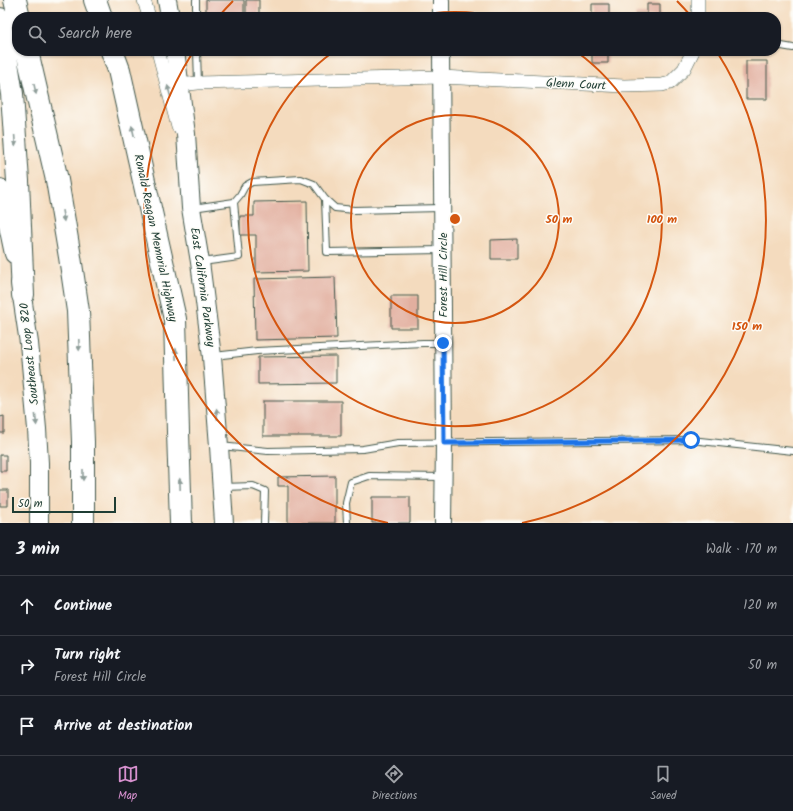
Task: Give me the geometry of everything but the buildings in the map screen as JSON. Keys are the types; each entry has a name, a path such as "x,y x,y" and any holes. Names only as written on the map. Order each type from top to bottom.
{"highway":[{"path":"15,0 18,12"},
{"path":"95,0 99,12"},
{"path":"0,19 12,94 18,181 23,295"},
{"path":"27,56 57,180 78,311 83,442 83,523"},
{"name":"Ronald Reagan Memorial Highway","path":"114,56 119,70 175,319 181,523"}],"main road":[{"path":"167,0 169,12"},
{"name":"East California Parkway","path":"176,56 186,134 191,208 200,262 212,356 224,523"},
{"name":"Southeast Loop 820","path":"0,188 23,295 29,342 39,463 39,523"}],"street":[{"path":"144,0 148,12"},
{"path":"441,0 441,12"},
{"path":"698,0 698,12"},
{"path":"159,56 189,169"},
{"name":"Forest Hill Circle","path":"441,56 444,443 443,523"},
{"name":"Glenn Court","path":"180,85 198,83 441,77 624,86 662,85 670,83 684,69 690,56"}],"lane":[{"path":"196,0 196,12"},
{"path":"781,46 793,48"},
{"path":"197,56 198,83"},
{"path":"191,208 234,202 245,186 252,182 301,179 314,184 335,208 354,210 442,208"},
{"path":"325,198 327,252 442,250"},
{"path":"200,262 239,257 234,202"},
{"path":"212,356 257,351 443,343"},
{"path":"219,446 268,451 363,449 398,443 691,440 793,451"},
{"path":"347,523 346,503 351,482 369,476 443,477"},
{"path":"222,488 253,486 265,491 264,523"}],"route":[{"path":"443,343 444,443 691,440"}]}
